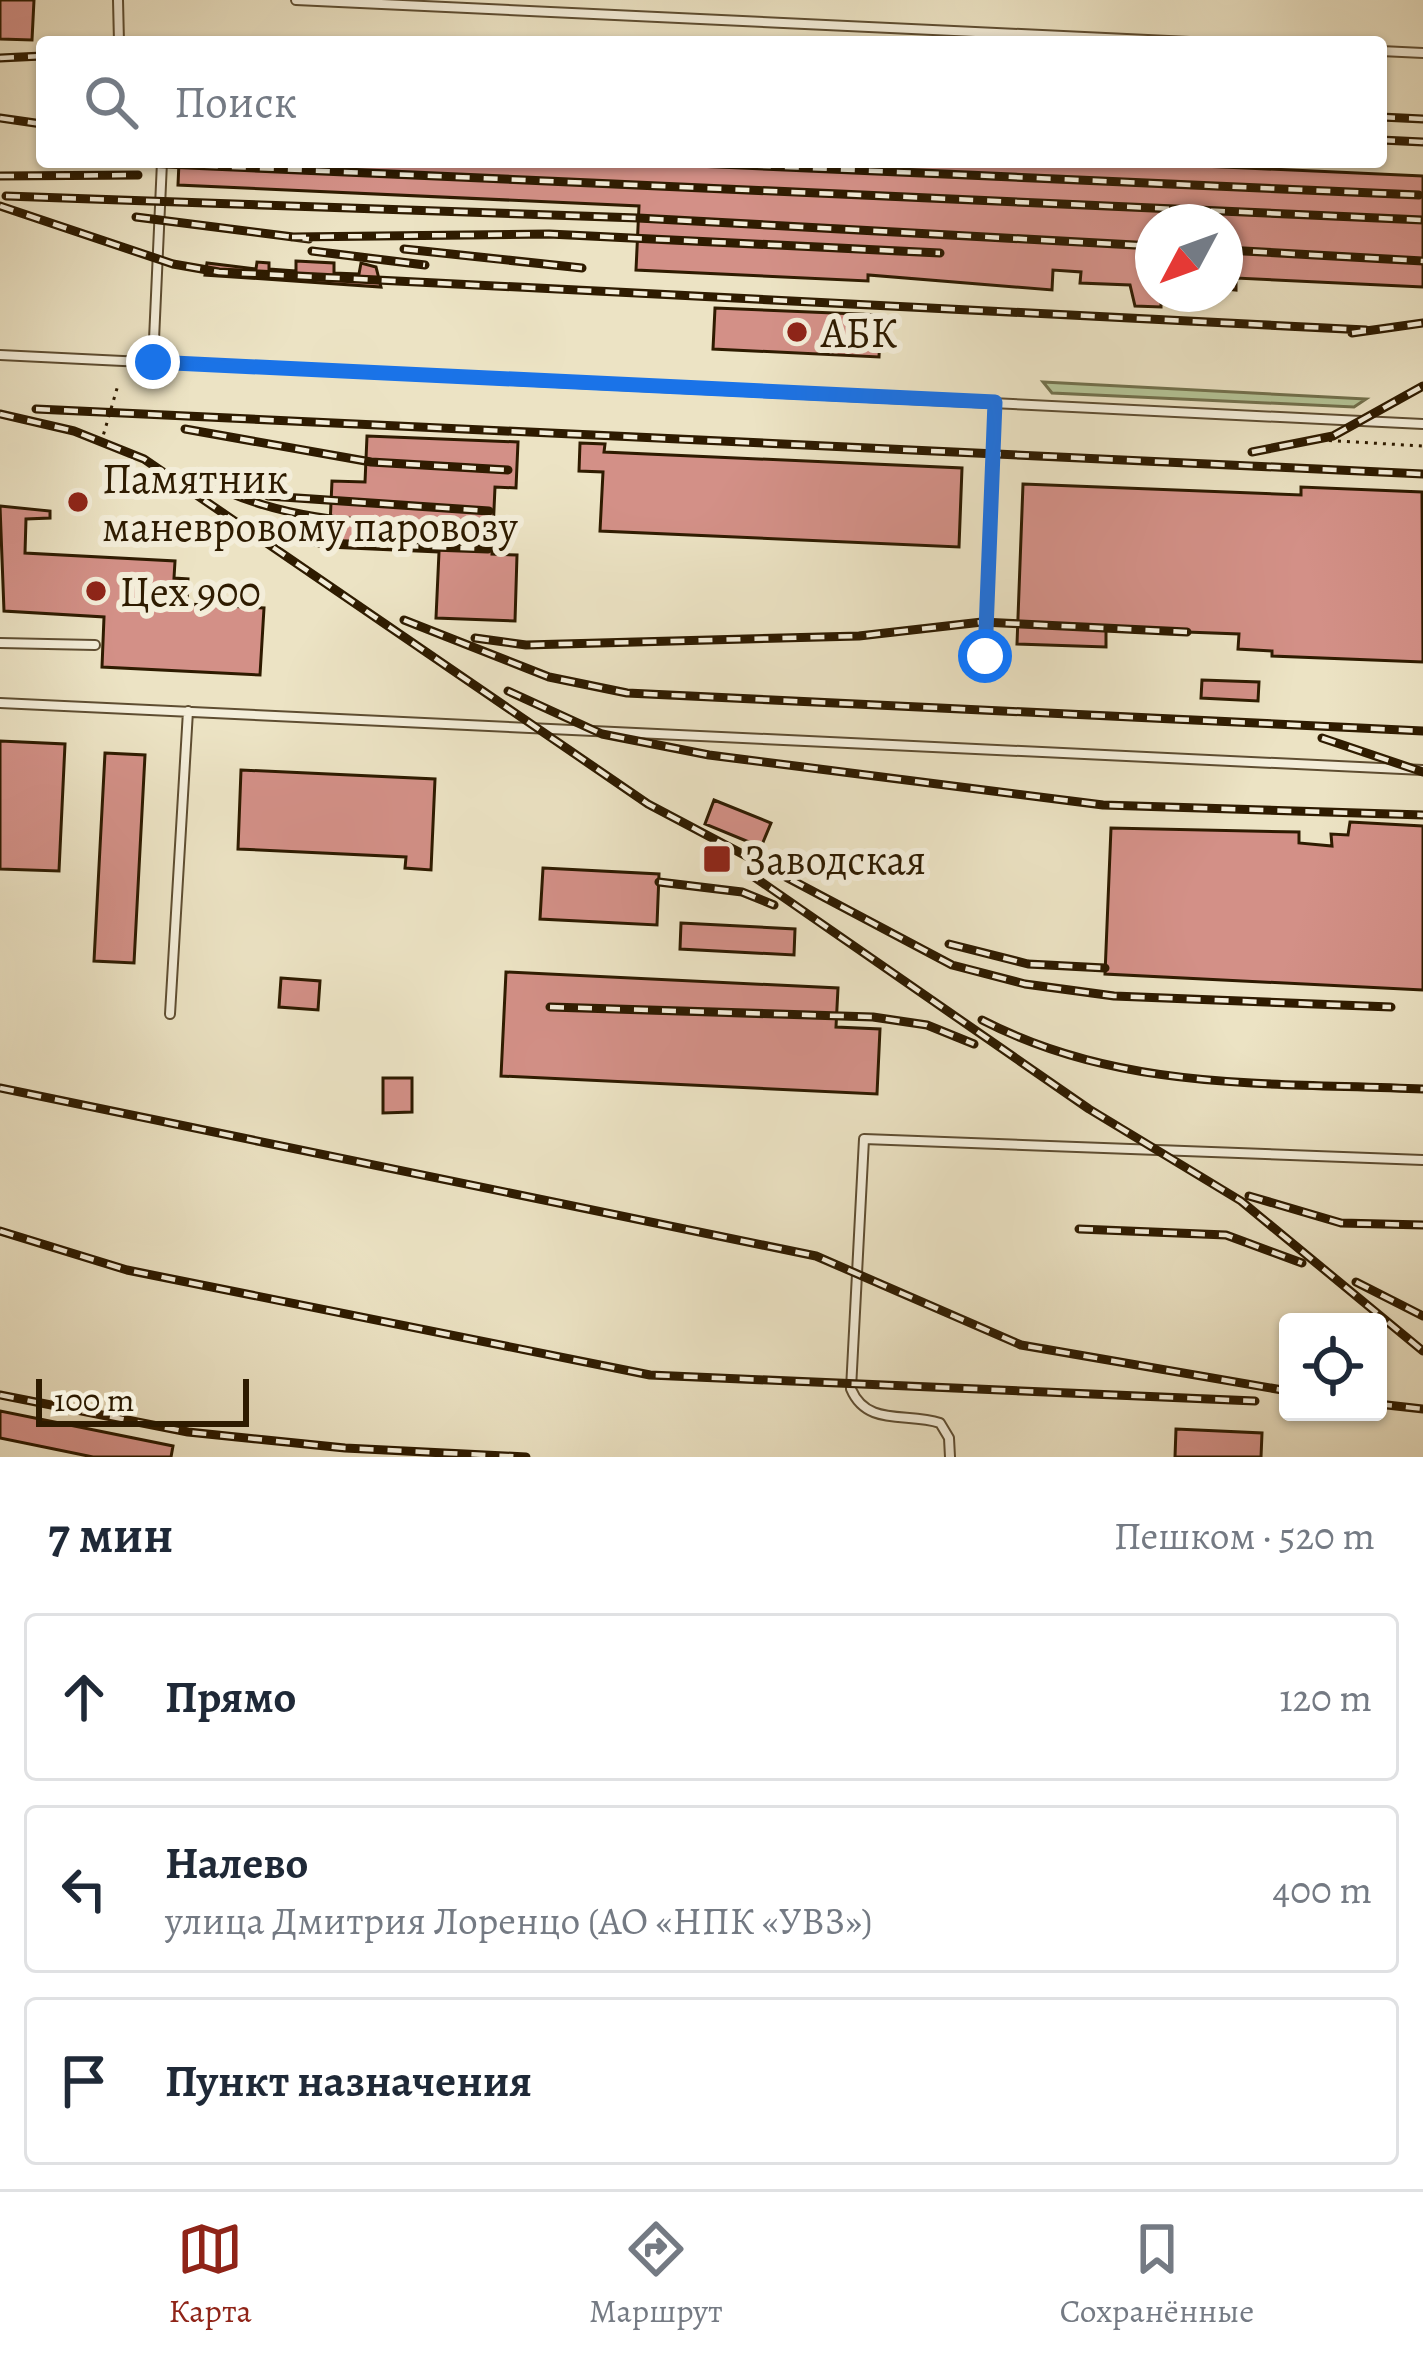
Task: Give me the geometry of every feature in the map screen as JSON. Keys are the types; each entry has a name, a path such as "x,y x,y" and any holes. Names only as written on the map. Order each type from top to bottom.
{"lane":[{"path":"118,0 118,36"},
{"path":"296,0 1062,36"},
{"path":"1387,51 1423,53"},
{"path":"153,362 162,168"},
{"path":"0,355 1423,424"},
{"path":"985,656 995,402"},
{"path":"0,643 95,646"},
{"path":"0,703 1423,770"},
{"path":"170,1014 188,711"},
{"path":"950,1457 949,1438 940,1423 874,1415 858,1405 851,1389 864,1139 1423,1160"}],"path":[{"path":"101,443 118,386"},
{"path":"1320,440 1423,446"}],"green space":[{"path":"1043,382 1366,399 1354,407 1052,393"}],"building":[{"path":"0,0 34,0 32,40 0,39"},
{"path":"179,168 1246,168 1423,176 1423,287 1243,278 1243,204 1135,204 1135,306 1130,285 1080,283 1081,272 1053,270 1052,290 868,275 868,281 636,270 639,206 178,185"},
{"path":"296,261 334,263 334,273 359,274 361,263 376,267 381,287 205,275 207,263 256,269 257,262 269,263 269,269 296,271"},
{"name":"АБК","path":"715,308 881,315 879,357 713,349"},
{"path":"367,436 518,442 516,488 495,487 492,554 517,555 515,621 436,618 439,552 329,547 332,481 365,482"},
{"path":"580,443 605,444 604,452 962,468 959,547 600,531 603,472 579,471"},
{"path":"1023,484 1301,495 1301,487 1422,492 1423,662 1272,656 1272,651 1238,649 1239,634 1106,629 1106,647 1017,644"},
{"name":"Цех 900","path":"0,506 50,511 50,518 26,519 25,553 175,561 174,578 188,579 187,604 264,608 260,675 102,667 104,617 4,611"},
{"path":"1202,680 1259,682 1258,701 1201,698"},
{"path":"0,741 65,744 59,871 0,869"},
{"path":"105,753 145,755 134,963 94,961"},
{"path":"241,770 435,779 431,870 405,868 406,857 238,849"},
{"path":"714,800 771,823 761,847 705,824"},
{"path":"1350,822 1423,826 1423,990 1105,974 1111,828 1299,832 1299,843 1332,846 1331,834 1348,835"},
{"path":"543,868 659,874 657,925 540,919"},
{"path":"681,923 795,929 794,955 680,949"},
{"path":"506,972 838,988 836,1027 880,1029 877,1094 501,1076"},
{"path":"281,978 320,981 318,1010 279,1007"},
{"path":"383,1078 412,1078 412,1112 383,1113"},
{"path":"0,1411 173,1446 171,1457 93,1457 0,1438"},
{"path":"1176,1429 1262,1433 1261,1457 1175,1457"}],"railway":[{"path":"0,58 36,56"},
{"path":"1387,117 1423,119"},
{"path":"0,118 36,123"},
{"path":"1387,140 1423,142"},
{"path":"255,168 1423,220"},
{"path":"809,168 1419,195"},
{"path":"0,176 138,175"},
{"path":"6,196 638,218 1135,245"},
{"path":"0,206 173,264 219,272 1366,330"},
{"path":"136,217 309,239"},
{"path":"292,237 549,234 940,253"},
{"path":"404,249 582,268"},
{"path":"312,251 425,265"},
{"path":"1243,251 1423,261"},
{"path":"1352,333 1423,323"},
{"path":"1252,452 1333,436 1423,386"},
{"path":"36,409 1423,474"},
{"path":"0,414 74,431 144,459 648,804 952,965 1025,984 1114,996 1391,1007"},
{"path":"185,429 371,462 508,470"},
{"path":"203,480 236,496 306,515 488,530"},
{"path":"268,496 489,511"},
{"path":"266,530 320,543 488,549"},
{"path":"404,620 549,677 627,693 1423,731"},
{"path":"475,638 526,645 859,636 982,622 1187,632"},
{"path":"508,691 602,734 709,755 1103,805 1423,815"},
{"path":"1322,738 1423,772"},
{"path":"747,872 1089,1109 1241,1201 1423,1351"},
{"path":"659,882 742,892 774,905"},
{"path":"949,944 1028,964 1105,968"},
{"path":"550,1007 873,1017 927,1025 974,1044"},
{"path":"982,1020 1035,1043 1142,1072 1253,1083 1423,1089"},
{"path":"0,1088 816,1256 1021,1345 1279,1389"},
{"path":"1249,1196 1341,1223 1423,1225"},
{"path":"1079,1229 1226,1235 1302,1263"},
{"path":"0,1231 127,1270 650,1375 1255,1401"},
{"path":"1356,1282 1423,1316"},
{"path":"0,1395 188,1432 345,1448 526,1457"},
{"path":"1387,1405 1423,1409"}],"place":[{"name":"АБК","path":"797,332"},
{"name":"Памятник маневровому паровозу","path":"78,502"},
{"name":"Цех 900","path":"96,591"},
{"name":"Заводская","path":"717,859"}],"route":[{"path":"153,362 995,402 985,656"}]}
